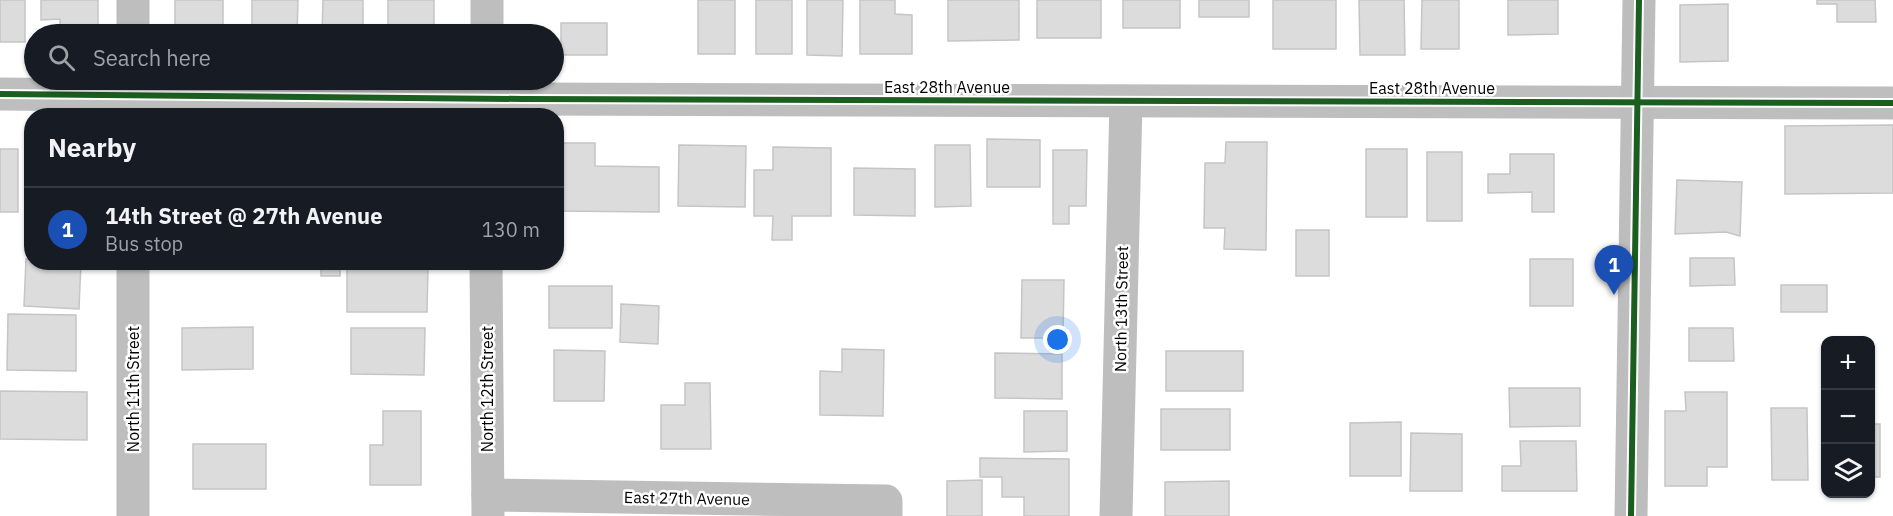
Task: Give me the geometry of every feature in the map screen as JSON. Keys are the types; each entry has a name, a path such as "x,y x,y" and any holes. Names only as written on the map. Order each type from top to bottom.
{"main road":[{"path":"1631,516 1639,0"}],"street":[{"path":"133,0 133,24"},
{"path":"487,0 487,24"},
{"name":"East 28th Avenue","path":"0,94 132,97 1126,102 1893,103"},
{"name":"North 13th Street","path":"1116,516 1126,102"},
{"name":"North 11th Street","path":"133,270 133,516"},
{"name":"North 12th Street","path":"486,270 488,505"},
{"name":"East 27th Avenue","path":"488,505 886,508"}],"building":[{"path":"0,0 25,0 24,42 0,42"},
{"path":"41,0 98,0 98,24 60,24 60,19 41,20"},
{"path":"175,0 223,0 223,24 175,24"},
{"path":"252,0 298,0 297,24 252,24"},
{"path":"323,0 363,0 363,24 322,24"},
{"path":"388,0 434,0 434,24 388,24"},
{"path":"698,0 735,0 735,54 698,54"},
{"path":"756,0 792,0 792,54 756,54"},
{"path":"807,0 843,0 842,56 807,55"},
{"path":"860,0 895,0 895,14 912,15 912,54 860,54"},
{"path":"948,0 1019,0 1019,40 948,41"},
{"path":"1037,0 1101,0 1101,38 1037,38"},
{"path":"1123,0 1180,0 1180,28 1123,28"},
{"path":"1199,0 1249,0 1249,17 1199,17"},
{"path":"1273,0 1336,0 1336,49 1273,49"},
{"path":"1359,0 1404,0 1405,55 1360,55"},
{"path":"1422,0 1459,0 1459,49 1421,49"},
{"path":"1508,0 1558,0 1558,34 1508,35"},
{"path":"1817,0 1875,0 1876,22 1837,22 1837,4 1817,4"},
{"path":"1728,4 1728,61 1680,62 1680,5"},
{"path":"607,23 607,55 564,55 564,24 561,24"},
{"path":"1893,125 1893,193 1785,194 1785,126"},
{"path":"987,139 1040,140 1040,187 987,187"},
{"path":"1226,142 1267,142 1266,250 1224,249 1225,228 1204,228 1205,163 1225,163"},
{"path":"564,143 595,143 595,166 659,167 659,212 564,211"},
{"path":"679,145 746,146 745,207 678,206"},
{"path":"935,145 970,145 971,206 935,207"},
{"path":"773,147 831,148 831,216 792,216 792,240 772,240 773,216 754,216 754,170 773,170"},
{"path":"0,149 18,149 18,212 0,212"},
{"path":"1366,149 1407,149 1407,217 1366,217"},
{"path":"1053,150 1087,150 1086,206 1069,206 1069,224 1053,224"},
{"path":"1427,152 1462,152 1462,221 1427,221"},
{"path":"1510,154 1554,154 1554,212 1532,212 1532,192 1488,193 1488,174 1510,174"},
{"path":"854,168 915,169 915,216 854,215"},
{"path":"1677,180 1742,182 1740,236 1726,232 1675,234"},
{"path":"1296,230 1329,230 1329,276 1296,276"},
{"path":"1690,258 1734,258 1735,285 1690,286"},
{"path":"1530,259 1573,259 1573,306 1530,306"},
{"path":"26,270 81,270 79,309 24,306"},
{"path":"321,270 340,270 340,276 321,276"},
{"path":"347,270 428,270 427,312 347,312"},
{"path":"1022,280 1064,280 1063,338 1021,338"},
{"path":"1781,285 1827,285 1827,312 1781,312"},
{"path":"549,286 612,286 612,328 549,328"},
{"path":"621,304 659,306 658,344 620,342"},
{"path":"8,314 76,315 76,371 7,370"},
{"path":"253,327 253,369 182,370 182,328"},
{"path":"351,328 425,328 424,375 351,374"},
{"path":"1689,328 1733,328 1734,361 1689,361"},
{"path":"842,349 884,350 883,416 820,415 820,371 842,372"},
{"path":"554,350 605,351 604,401 554,401"},
{"path":"1166,351 1243,351 1243,391 1166,391"},
{"path":"995,353 1062,354 1062,399 995,398"},
{"path":"685,383 710,383 711,449 661,449 661,405 685,405"},
{"path":"1509,388 1580,388 1580,426 1510,427"},
{"path":"0,391 87,392 87,440 0,439"},
{"path":"1685,392 1727,392 1727,467 1707,467 1707,486 1665,486 1665,411 1686,411"},
{"path":"1771,408 1807,408 1808,480 1772,480"},
{"path":"1161,409 1230,409 1230,450 1161,450"},
{"path":"383,411 421,411 421,485 370,485 370,445 383,445"},
{"path":"1024,411 1067,411 1067,451 1024,452"},
{"path":"1401,422 1401,476 1350,476 1350,423"},
{"path":"1875,424 1880,424 1880,477 1875,477"},
{"path":"1411,433 1462,434 1462,491 1410,491"},
{"path":"1520,441 1576,441 1577,491 1502,491 1502,466 1521,466"},
{"path":"193,444 266,444 266,489 193,489"},
{"path":"980,458 1069,459 1069,516 1024,516 1024,497 1002,497 1002,477 980,477"},
{"path":"982,480 982,516 947,516 947,481"},
{"path":"1229,481 1229,516 1165,516 1165,482"}],"cycle path":[{"path":"1631,516 1639,0"},
{"path":"0,94 523,99 1893,103"}],"place":[{"name":"14th Street @ 27th Avenue","path":"1614,295"}]}
